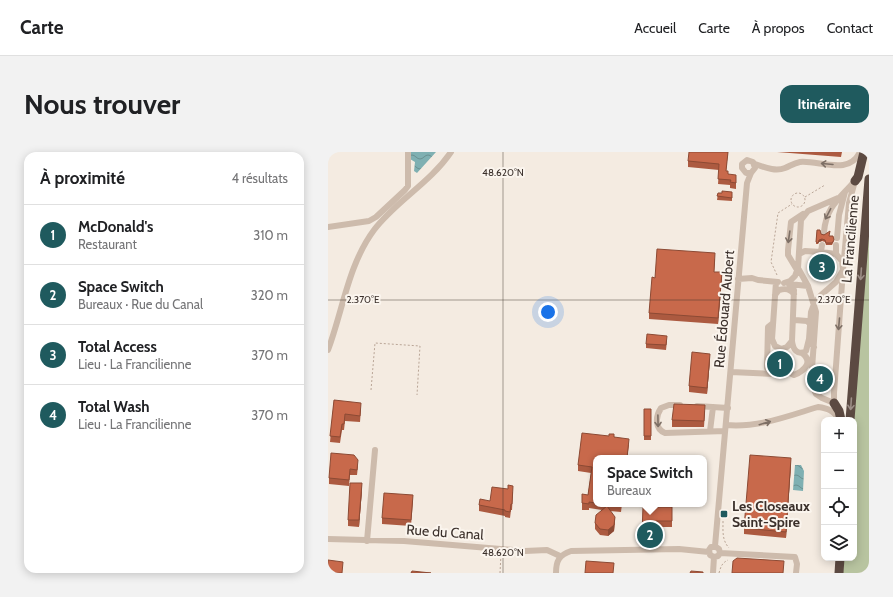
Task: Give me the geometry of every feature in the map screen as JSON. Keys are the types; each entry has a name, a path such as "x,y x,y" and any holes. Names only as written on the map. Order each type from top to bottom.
{"highway":[{"path":"855,181 858,177 864,152"},
{"name":"La Francilienne","path":"850,417 869,179"},
{"path":"834,403 839,411 840,417"},
{"path":"839,573 840,561"}],"street":[{"path":"328,227 350,222 369,221 388,207 408,186 408,152"},
{"path":"328,350 336,329 354,266 366,242 381,222 437,170 451,152"},
{"path":"752,162 754,170 747,173 742,168 742,164 752,162 768,169 778,169 800,162 841,165 853,162 860,152"},
{"name":"Rue Édouard Aubert","path":"715,546 747,173"},
{"path":"824,232 824,222 829,211 838,198 855,181"},
{"path":"838,198 808,211 791,222 788,250 788,255 808,286 816,312 814,347 810,366 811,383 816,394 834,403 849,203 855,181"},
{"path":"802,353 806,351 814,304 820,296 836,282 843,270 842,261 836,254 836,242 839,215 845,192"},
{"path":"792,341 788,347 781,349 776,346 772,339 775,295 783,283 790,281 795,276 799,254 801,220 808,211"},
{"path":"822,245 822,252"},
{"path":"799,254 805,251 836,254"},
{"path":"738,279 752,278 808,286"},
{"path":"783,283 794,290 793,349 802,353 806,357 810,366"},
{"path":"775,295 779,290 787,288 794,294"},
{"path":"793,314 797,317 810,321"},
{"path":"793,322 797,320 810,321"},
{"path":"773,323 768,327 767,368 788,372 794,375 810,366"},
{"path":"808,339 814,347"},
{"path":"802,371 806,372 811,377"},
{"path":"731,372 775,374"},
{"path":"684,406 669,405 661,408 657,420 659,430 665,433 725,431 745,426 758,425 818,407 826,408 832,411 837,417"},
{"path":"691,406 728,408"},
{"path":"710,431 713,407"},
{"path":"367,541 374,450"},
{"name":"Rue du Canal","path":"328,539 404,542 502,548 525,551 547,550 562,555 571,551 588,550 679,549 709,552"},
{"path":"714,557 710,555 710,548 715,546 719,548 720,553"},
{"path":"714,557 718,556 720,553 794,557 798,564 796,573"},
{"path":"556,573 557,563 562,555"},
{"path":"713,573 714,557"}],"path":[{"path":"805,197 825,185"},
{"path":"792,204 792,198 795,194 799,193 805,197"},
{"path":"792,204 796,207 803,206 805,197"},
{"path":"783,283 771,262 778,213 792,204"},
{"path":"372,390 375,343 420,346 416,395"},
{"path":"719,573 721,566 728,560 729,554 729,549 722,535 724,516"},
{"path":"500,573 502,548"}],"green space":[{"path":"869,213 869,573 843,573 844,561 857,561 857,417 854,417"}],"water":[{"path":"411,152 436,152 417,173 414,171 415,162 410,159"},
{"path":"795,465 801,465 804,471 803,491 793,490"}],"building":[{"path":"689,152 728,152 726,171 728,171 728,174 736,175 736,183 730,182 731,180 718,179 719,164 688,161"},
{"path":"722,191 732,192 732,198 717,196 718,193 722,193"},
{"path":"817,230 820,230 821,234 824,235 830,231 829,236 833,236 834,240 832,243 826,243 825,240 822,239 819,240 818,243 816,242"},
{"path":"657,249 715,253 714,272 722,272 718,318 649,313 652,277 655,278"},
{"path":"813,260 832,261 831,271 812,270"},
{"path":"647,334 667,336 666,345 646,344"},
{"path":"692,352 710,354 707,388 689,386"},
{"path":"772,354 792,356 792,364 772,360"},
{"path":"818,369 822,369 822,390 817,384"},
{"path":"334,400 361,403 360,416 345,414 340,437 330,436"},
{"path":"674,404 705,405 704,421 672,420"},
{"path":"644,409 651,409 651,436 644,436"},
{"path":"582,433 609,436 609,434 614,434 614,437 629,439 627,455 593,455 593,503 589,502 589,504 582,503 582,494 588,495 592,467 578,465"},
{"path":"331,453 354,455 358,460 357,470 350,469 349,480 329,478"},
{"path":"750,455 791,458 786,532 744,528"},
{"path":"350,483 362,483 359,520 348,520"},
{"path":"508,485 513,486 510,512 479,505 480,499 490,501 492,487 508,489"},
{"path":"384,493 413,495 411,520 382,518"},
{"path":"608,507 615,517 614,525 608,530 600,529 595,523 596,515"},
{"path":"643,507 672,507 672,521 656,521 656,534 642,534"},
{"path":"737,558 784,561 783,573 732,573 733,561"},
{"path":"328,560 343,562 342,573 328,573"},
{"path":"586,561 614,563 613,573 585,573"},
{"path":"412,571 431,573 411,573"},
{"path":"691,571 703,572 703,573 690,573"}],"place":[{"name":"Total Access","path":"822,267"},
{"name":"McDonald's","path":"780,364"},
{"name":"Total Wash","path":"820,379"},
{"name":"Les Closeaux Saint-Spire","path":"724,514"},
{"name":"Space Switch","path":"650,535"}]}
